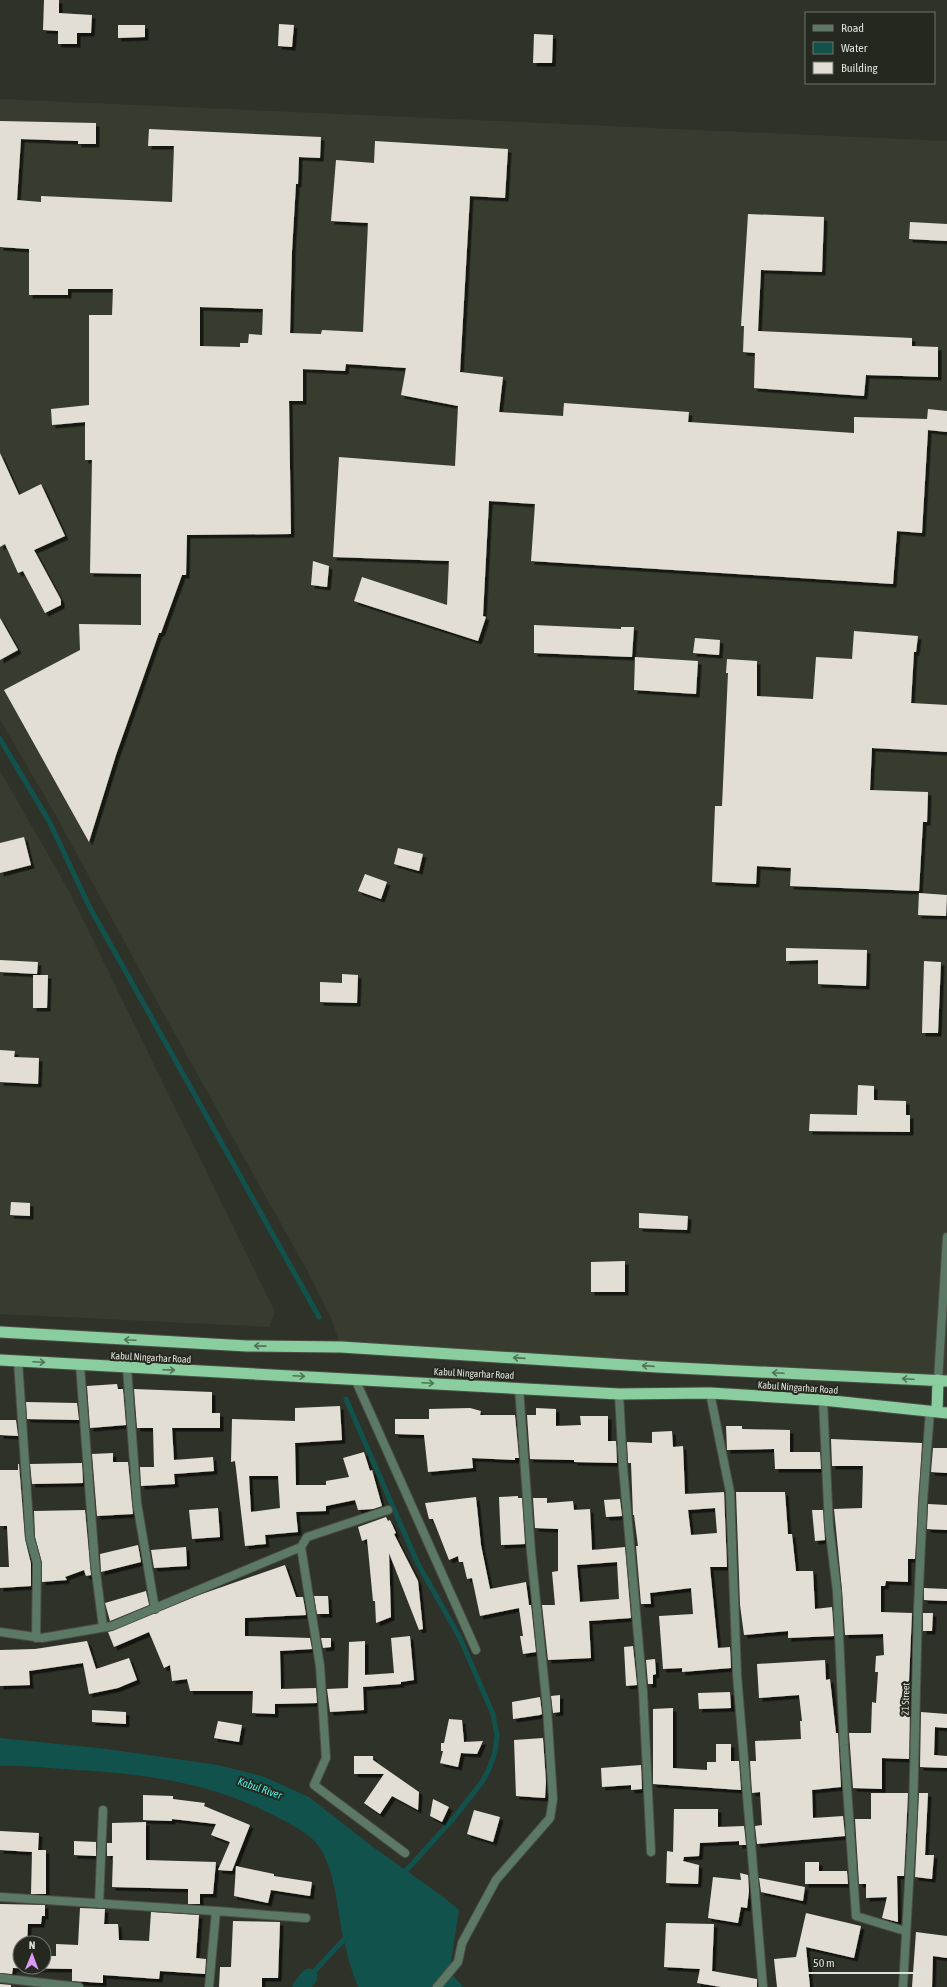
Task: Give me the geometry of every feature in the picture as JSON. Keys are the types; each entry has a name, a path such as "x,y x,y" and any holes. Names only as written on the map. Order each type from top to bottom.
{"highway":[{"name":"Kabul Ningarhar Road","path":"0,1332 247,1346 341,1347 658,1367 943,1380"},
{"name":"Kabul Ningarhar Road","path":"0,1360 619,1394 710,1393 823,1400 938,1412"},
{"path":"938,1412 943,1380"}],"street":[{"path":"943,1380 947,1237"},
{"path":"18,1361 30,1538 36,1563 36,1638"},
{"path":"80,1365 94,1557 103,1627"},
{"path":"127,1368 137,1503 154,1610"},
{"path":"355,1379 476,1650"},
{"path":"437,1987 458,1962 462,1943 496,1880 550,1818 554,1799 547,1708 531,1552 519,1388"},
{"path":"710,1393 730,1492 737,1675 763,1987"},
{"path":"619,1394 623,1467 643,1692 651,1852"},
{"path":"823,1400 829,1526 838,1591 844,1745 856,1916 905,1931"},
{"name":"21 Street","path":"903,1987 905,1931 913,1813 918,1593 938,1412"},
{"path":"0,1632 42,1638 112,1626 154,1610 301,1547 307,1537 388,1510"},
{"path":"301,1547 320,1666 326,1758 314,1785 405,1853"},
{"path":"99,1904 103,1810"},
{"path":"0,1897 306,1918"},
{"path":"209,1987 216,1911"},
{"path":"0,1978 79,1987"}],"shaded area":[{"path":"0,99 947,141 947,1381 341,1347 332,1320 308,1272 166,1018 54,812 0,720"},
{"path":"0,771 69,891 275,1312 269,1327 0,1314"}],"water":[{"name":"Kabul River","path":"0,1738 107,1749 218,1765 262,1776 309,1797 373,1847 442,1896 459,1910 450,1968 451,1973 463,1987 358,1987 345,1946 330,1870 322,1851 314,1840 291,1824 252,1805 226,1795 174,1781 121,1773 24,1766 0,1766"}],"building":[{"path":"44,0 59,0 59,13 92,15 91,33 77,33 77,44 58,44 58,31 43,30"},
{"path":"279,24 294,25 292,47 278,46"},
{"path":"118,25 145,25 145,37 118,38"},
{"path":"534,34 553,35 552,63 533,63"},
{"path":"0,121 96,123 96,144 78,144 78,141 21,139 17,200 41,202 41,196 172,202 174,146 148,146 149,129 321,137 320,158 299,157 292,251 290,333 321,334 322,330 363,332 368,223 331,221 336,160 374,163 375,141 508,149 505,198 470,196 460,372 503,377 499,412 563,416 564,403 689,412 688,422 854,433 854,417 927,419 928,409 947,411 947,432 928,430 922,533 897,531 893,584 531,561 535,504 489,501 483,616 486,617 478,641 354,601 362,577 447,605 449,561 333,557 339,457 455,466 458,406 401,395 406,368 346,364 345,371 303,369 303,401 289,401 291,534 187,535 186,575 182,575 161,633 159,633 116,755 89,842 4,690 80,650 79,624 141,625 141,574 90,573 92,460 85,460 85,422 52,425 51,409 89,405 89,315 112,315 113,289 68,289 68,295 29,295 29,249 0,247","holes":["200,307 263,309 262,335 249,334 248,343 240,343 240,347 200,346"]},
{"path":"748,214 824,217 822,272 761,270 758,331 912,338 912,346 938,347 938,377 866,375 864,396 754,388 755,353 743,352 744,326 741,326"},
{"path":"910,222 947,224 947,241 909,239"},
{"path":"0,453 19,495 41,484 65,536 34,550 61,600 61,605 45,613 23,571 18,573 5,544 0,547"},
{"path":"313,561 329,566 327,587 311,585"},
{"path":"0,618 18,650 0,660"},
{"path":"534,625 621,629 621,627 634,627 632,657 534,653"},
{"path":"854,631 918,636 916,652 914,652 911,703 947,705 947,752 872,748 870,790 928,792 927,822 923,822 919,891 790,886 791,868 757,866 756,884 712,882 715,806 722,806 728,673 726,673 727,659 757,661 757,696 813,699 816,657 852,659"},
{"path":"695,638 720,640 719,655 693,653"},
{"path":"635,657 698,661 696,694 634,690"},
{"path":"24,837 31,865 0,873 0,843"},
{"path":"398,848 423,854 419,871 394,864"},
{"path":"365,874 387,882 381,899 358,891"},
{"path":"919,893 947,895 946,916 918,915"},
{"path":"786,948 867,950 866,986 818,984 818,960 786,961"},
{"path":"0,960 38,962 37,974 0,972"},
{"path":"924,961 941,962 938,1033 922,1033"},
{"path":"342,974 358,975 357,1003 320,1002 320,982 342,983"},
{"path":"33,975 48,975 47,1008 33,1008"},
{"path":"0,1050 15,1051 14,1057 39,1058 38,1084 0,1082"},
{"path":"858,1085 874,1086 874,1100 906,1101 906,1115 910,1115 910,1132 809,1131 810,1114 857,1115"},
{"path":"11,1202 30,1203 30,1216 10,1215"},
{"path":"639,1213 688,1216 687,1230 639,1228"},
{"path":"625,1261 625,1292 591,1292 591,1262"},
{"path":"117,1384 118,1389 123,1389 126,1425 90,1428 87,1386"},
{"path":"134,1389 212,1392 212,1413 220,1413 220,1428 172,1428 174,1460 213,1457 214,1471 174,1474 175,1484 141,1486 140,1467 154,1467 153,1428 137,1428"},
{"path":"26,1402 77,1403 79,1420 27,1419"},
{"path":"340,1406 342,1440 295,1443 296,1485 326,1485 326,1481 349,1477 343,1458 364,1452 370,1471 372,1470 382,1506 373,1509 358,1510 355,1500 326,1506 326,1511 296,1512 298,1532 265,1535 266,1544 245,1546 235,1461 231,1462 232,1419 295,1421 295,1408","holes":["249,1476 278,1476 280,1508 251,1512"]},
{"path":"470,1408 481,1411 480,1415 515,1415 519,1458 515,1458 515,1460 472,1458 473,1468 428,1472 424,1435 395,1434 395,1419 429,1419 429,1409"},
{"path":"536,1408 556,1409 556,1426 581,1425 580,1416 608,1416 608,1441 616,1441 617,1463 530,1459 527,1415 536,1415"},
{"path":"0,1420 16,1420 18,1436 0,1435"},
{"path":"726,1426 742,1426 742,1429 790,1430 790,1452 820,1452 821,1469 775,1469 774,1449 727,1450"},
{"path":"672,1431 673,1447 683,1446 685,1494 724,1492 727,1567 710,1567 718,1648 730,1647 731,1668 682,1672 682,1668 663,1669 659,1616 693,1614 691,1588 650,1593 651,1604 641,1604 636,1546 638,1546 633,1515 631,1463 628,1463 627,1442 652,1443 652,1432","holes":["715,1508 717,1533 691,1535 688,1510"]},
{"path":"831,1439 922,1443 915,1559 908,1559 908,1582 886,1581 885,1586 881,1586 881,1612 912,1613 908,1704 910,1704 909,1759 882,1758 882,1789 853,1788 849,1733 871,1733 872,1702 876,1703 878,1672 875,1672 876,1656 884,1655 883,1634 845,1635 834,1509 862,1508 863,1466 832,1466"},
{"path":"933,1448 947,1448 947,1473 931,1472"},
{"path":"113,1453 113,1462 128,1462 133,1514 97,1516 92,1454"},
{"path":"82,1463 83,1483 32,1484 30,1464"},
{"path":"18,1464 25,1539 31,1564 31,1586 0,1588 0,1567 9,1567 7,1526 0,1526 0,1470 18,1470"},
{"path":"736,1492 785,1492 788,1534 792,1534 796,1571 813,1571 815,1609 832,1607 834,1636 788,1638 788,1631 744,1635 740,1605"},
{"path":"518,1496 518,1498 522,1498 525,1544 501,1545 499,1497"},
{"path":"476,1497 481,1545 490,1589 526,1582 529,1605 531,1605 536,1652 523,1654 520,1636 523,1636 519,1608 480,1616 472,1578 467,1579 463,1562 459,1562 458,1556 449,1560 433,1519 429,1519 425,1503"},
{"path":"533,1498 547,1498 547,1503 573,1501 574,1510 590,1509 592,1550 625,1547 631,1618 589,1621 591,1658 548,1660 542,1605 555,1605 552,1572 558,1571 558,1529 535,1528","holes":["617,1562 619,1599 580,1602 577,1565"]},
{"path":"620,1499 622,1516 606,1517 604,1500"},
{"path":"928,1504 947,1505 947,1530 927,1529"},
{"path":"218,1508 220,1537 192,1539 189,1510"},
{"path":"85,1510 91,1575 86,1576 84,1570 65,1577 67,1580 42,1582 42,1563 35,1537 34,1511"},
{"path":"812,1510 823,1510 825,1540 815,1541"},
{"path":"386,1517 388,1521 390,1520 396,1533 394,1534 418,1581 423,1629 419,1630 389,1553 391,1617 376,1623 375,1601 373,1601 367,1539 362,1541 358,1527"},
{"path":"138,1545 141,1562 101,1572 100,1554"},
{"path":"186,1547 187,1566 154,1568 151,1550"},
{"path":"285,1565 296,1597 303,1597 306,1615 245,1618 245,1636 310,1638 312,1649 280,1651 281,1689 316,1688 317,1703 275,1704 275,1714 252,1713 253,1691 190,1691 187,1679 172,1681 170,1665 164,1668 149,1632 114,1647 108,1632 199,1595"},
{"path":"924,1588 947,1589 947,1601 924,1600"},
{"path":"146,1591 149,1605 110,1621 105,1603"},
{"path":"314,1596 328,1596 329,1614 317,1614"},
{"path":"923,1613 933,1613 932,1631 923,1631"},
{"path":"410,1636 414,1680 401,1682 401,1684 363,1687 364,1710 330,1712 327,1689 348,1688 349,1642 365,1641 365,1675 394,1673 391,1638"},
{"path":"321,1638 331,1638 331,1647 323,1648"},
{"path":"87,1641 96,1669 129,1658 137,1680 118,1688 89,1694 83,1663 29,1671 30,1685 0,1686 0,1650 35,1649"},
{"path":"633,1646 637,1685 626,1686 624,1647"},
{"path":"655,1659 656,1674 653,1675 653,1684 648,1684 646,1660"},
{"path":"825,1660 826,1680 830,1679 836,1733 838,1733 841,1787 812,1790 813,1818 843,1816 845,1836 757,1844 755,1826 762,1825 760,1792 752,1793 750,1761 756,1761 755,1741 801,1739 800,1721 802,1721 799,1695 759,1698 757,1664"},
{"path":"730,1692 731,1708 699,1709 698,1693"},
{"path":"560,1695 560,1712 553,1713 551,1696"},
{"path":"540,1697 542,1714 513,1719 512,1702"},
{"path":"673,1708 673,1768 707,1770 707,1762 716,1762 716,1744 731,1744 731,1761 739,1761 741,1790 653,1784 653,1709"},
{"path":"92,1710 126,1712 126,1724 92,1722"},
{"path":"921,1712 947,1714 947,1728 935,1727 934,1755 947,1756 947,1768 920,1767"},
{"path":"449,1719 462,1720 464,1742 483,1741 477,1754 461,1753 458,1767 440,1763 443,1751 441,1751 441,1743 444,1743"},
{"path":"218,1721 242,1725 239,1742 214,1738"},
{"path":"543,1738 546,1782 545,1798 516,1796 514,1740"},
{"path":"354,1756 373,1756 373,1760 419,1792 418,1810 392,1796 380,1814 364,1803 384,1774 354,1774"},
{"path":"641,1765 642,1789 631,1790 631,1785 602,1787 601,1768"},
{"path":"871,1793 908,1793 904,1876 897,1876 898,1922 882,1918 887,1897 866,1898 866,1884 859,1884 855,1819 871,1819"},
{"path":"919,1793 928,1793 925,1855 934,1855 932,1879 915,1877"},
{"path":"143,1795 173,1796 173,1799 205,1803 204,1806 250,1825 232,1871 218,1870 230,1842 211,1835 216,1824 172,1819 172,1821 143,1820"},
{"path":"433,1799 449,1807 442,1822 430,1816"},
{"path":"674,1809 718,1809 718,1827 744,1826 746,1845 739,1845 739,1841 700,1843 699,1856 684,1857 683,1861 699,1865 698,1884 666,1883 667,1851 673,1852"},
{"path":"474,1810 500,1817 493,1842 467,1834"},
{"path":"146,1822 146,1860 216,1862 213,1894 200,1894 200,1904 188,1904 188,1889 112,1887 113,1856 107,1856 107,1843 112,1843 112,1823"},
{"path":"0,1831 39,1833 38,1850 46,1850 46,1894 31,1894 32,1852 0,1850"},
{"path":"74,1841 96,1842 96,1856 74,1855"},
{"path":"805,1862 819,1862 819,1871 847,1871 848,1884 805,1884"},
{"path":"236,1866 274,1874 274,1876 312,1882 310,1896 271,1890 268,1903 234,1896"},
{"path":"740,1873 748,1875 749,1891 747,1908 741,1907 738,1923 708,1918 713,1877 741,1880"},
{"path":"759,1878 805,1887 803,1901 761,1892"},
{"path":"0,1904 45,1905 45,1916 42,1916 41,1924 28,1924 27,1935 12,1935 12,1974 0,1973"},
{"path":"80,1908 105,1909 104,1924 118,1924 119,1940 149,1941 151,1912 199,1915 196,1958 206,1959 205,1974 160,1971 159,1979 103,1975 103,1983 72,1981 72,1969 52,1969 52,1956 56,1956 56,1944 78,1945"},
{"path":"806,1913 861,1926 854,1958 806,1947 810,1987 777,1987 774,1959 796,1957"},
{"path":"233,1921 280,1922 278,1978 262,1978 262,1987 219,1987 220,1967 231,1967"},
{"path":"666,1923 714,1924 712,1971 757,1979 757,1987 721,1987 697,1983 700,1969 664,1967"},
{"path":"916,1932 947,1936 947,1958 933,1956 932,1987 912,1987"},
{"path":"0,1984 11,1985 11,1987 0,1987"}],"waterway":[{"path":"0,739 49,821 89,906 319,1317"},
{"path":"346,1399 417,1562 460,1638 493,1714 497,1735 495,1752 489,1769 482,1782 453,1819 403,1874"},
{"path":"309,1977 348,1935"},
{"path":"301,1987 309,1977"}]}
